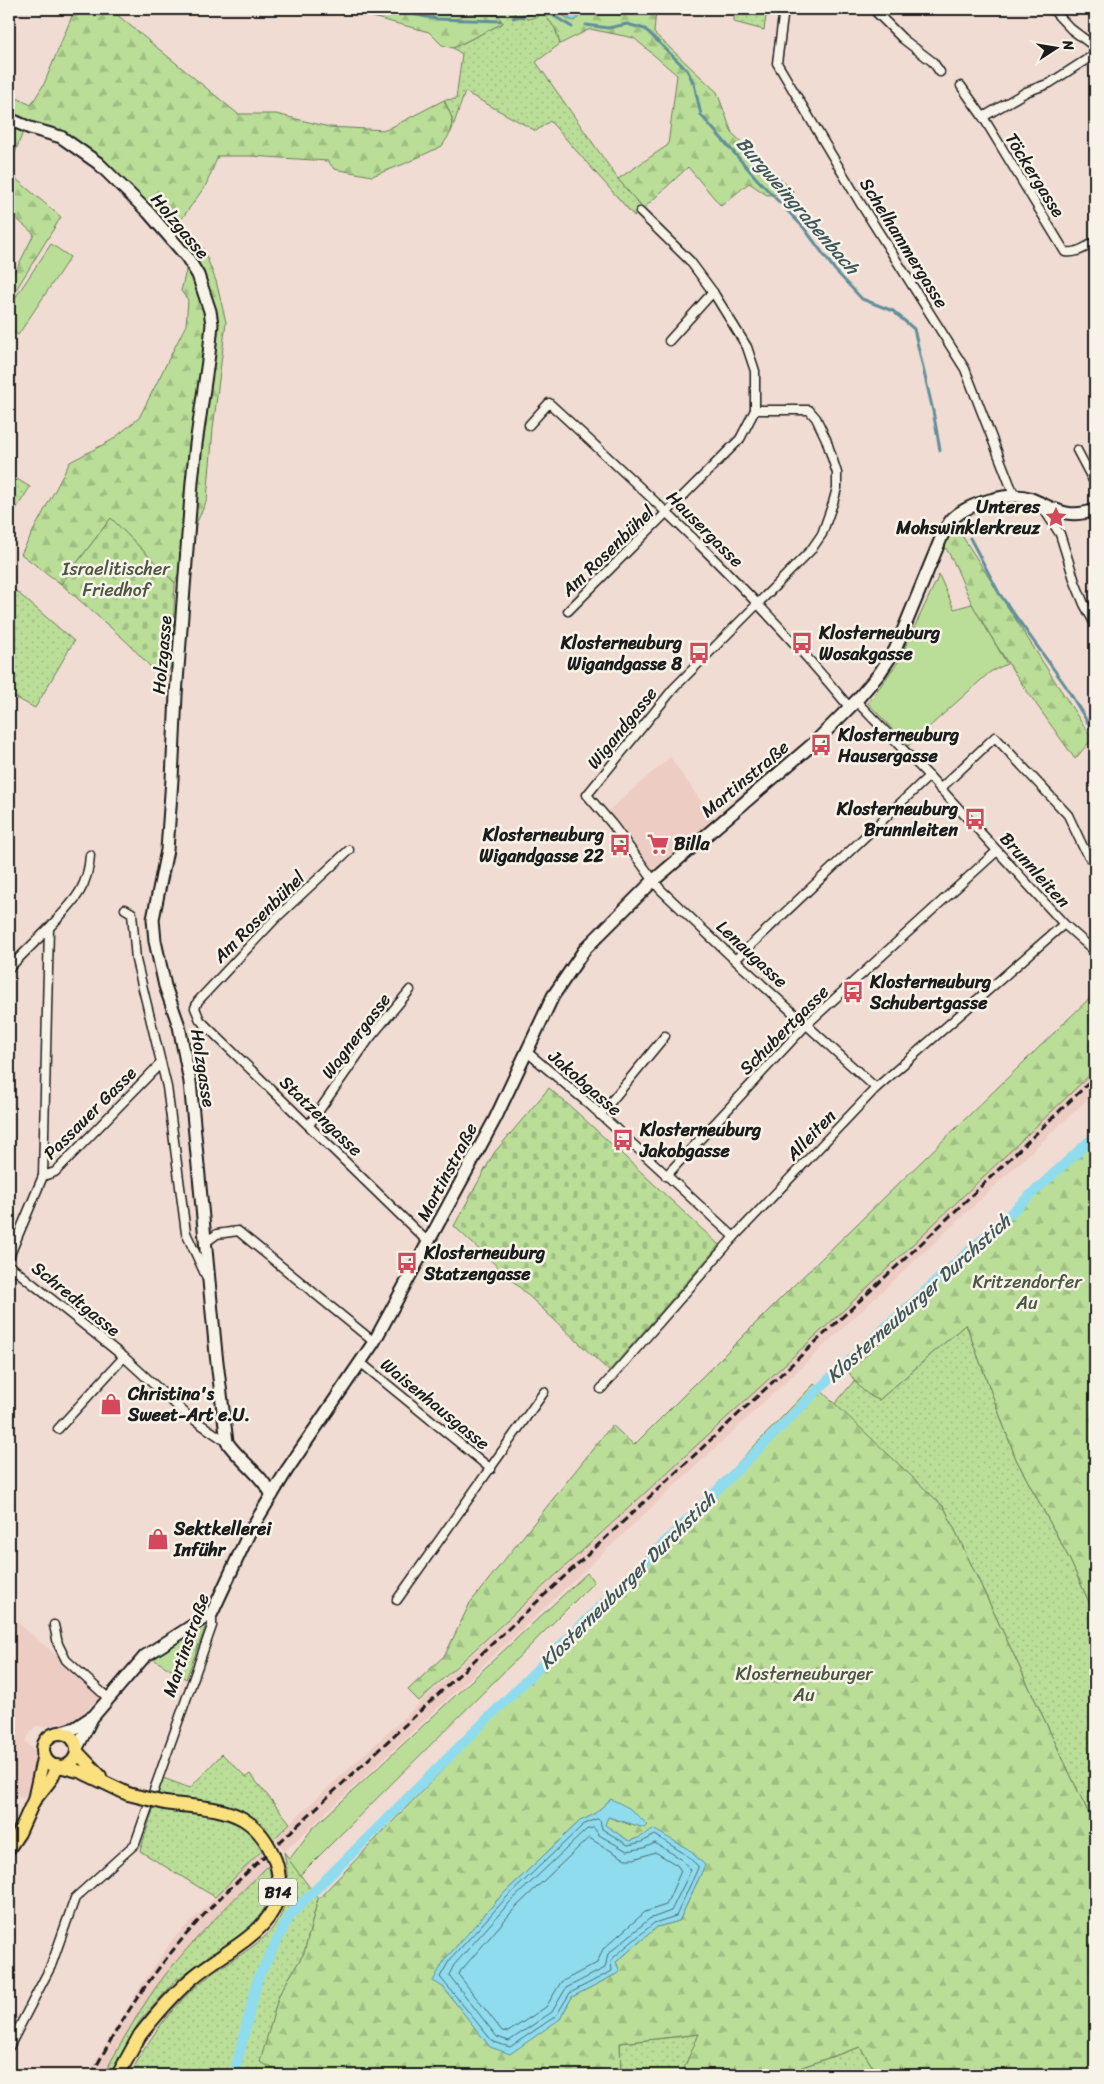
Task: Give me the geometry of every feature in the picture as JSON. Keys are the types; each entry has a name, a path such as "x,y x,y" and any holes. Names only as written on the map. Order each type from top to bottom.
{"main road":[{"name":"Holzgasse","path":"9,119 30,128 61,137 98,163 148,212 187,257 198,275 210,311 212,324 209,354 193,473 166,850 153,918 154,940 165,986 179,1026 190,1082 217,1363 227,1442"},
{"path":"1014,495 1028,498 1065,514 1095,510"},
{"name":"Martinstraße","path":"212,1613 250,1531 374,1342 495,1119 509,1085 527,1052 553,996 585,949 654,880 814,743 853,705 879,674 895,650 944,531 953,518 969,508 987,501 1014,495"},
{"path":"227,1442 234,1453 268,1486 272,1495"},
{"path":"34,1800 60,1766 71,1762 92,1718 145,1656 212,1613"},
{"path":"9,1848 19,1833 34,1800 44,1754 44,1745 47,1739 58,1733 75,1728 92,1718"},
{"name":"B14","path":"58,1733 71,1737 77,1750 89,1766 110,1784"},
{"name":"B14","path":"44,1754 49,1762 110,1784 128,1794 222,1811 243,1819 263,1836 272,1852 278,1870 279,1884 276,1900 270,1916 261,1928 242,1944 190,1979 140,2035 118,2075"}],"street":[{"name":"Schelhammergasse","path":"784,9 777,63 859,201 965,369 1014,495"},
{"path":"873,9 903,39 933,62 940,72"},
{"path":"1052,9 1071,29 1095,47"},
{"path":"983,118 1026,92 1050,83 1095,54"},
{"name":"Töckergasse","path":"961,86 983,118 1065,252 1079,251 1095,242"},
{"path":"640,212 690,261 713,292 747,347 755,371 755,410 809,410 816,418 826,439 837,473 834,503 822,534 811,550 757,604"},
{"path":"669,342 713,292"},
{"name":"Hausergasse","path":"528,425 549,403 669,512 853,705"},
{"name":"Am Rosenbühel","path":"568,611 740,439 755,410"},
{"path":"1076,450 1095,484"},
{"path":"1041,505 1060,534 1078,590 1095,624"},
{"name":"Wigandgasse","path":"654,880 612,824 587,795 674,688 757,604"},
{"name":"Brunnleiten","path":"853,705 929,776 1064,924 1091,948"},
{"path":"940,789 995,737 1068,815 1085,851 1095,864"},
{"path":"736,960 929,776"},
{"name":"Am Rosenbühel","path":"195,1008 198,1001 276,918 349,850"},
{"name":"Schubertgasse","path":"666,1176 806,1025 997,851"},
{"path":"9,968 80,895 89,870 90,855"},
{"name":"Lenaugasse","path":"654,880 660,889 876,1088"},
{"name":"Holzgasse","path":"124,909 132,913 136,960 167,1087 186,1233 210,1286"},
{"name":"Alleiten","path":"601,1389 734,1237 876,1088 1064,924"},
{"name":"Passauer Gasse","path":"49,928 43,1176 55,1172 161,1063"},
{"name":"Wagnergasse","path":"309,1125 369,1039 410,990"},
{"name":"Statzengasse","path":"195,1008 200,1020 429,1243"},
{"path":"600,1115 666,1036"},
{"name":"Jakobgasse","path":"527,1052 600,1115 734,1237"},
{"path":"9,1257 43,1176"},
{"path":"206,1242 217,1234 238,1231 374,1342"},
{"name":"Schredtgasse","path":"9,1265 124,1356 187,1415 227,1442"},
{"name":"Schredtgasse","path":"58,1429 124,1356"},
{"name":"Waisenhausgasse","path":"360,1362 491,1469"},
{"name":"Waisenhausgasse","path":"398,1600 544,1392"},
{"name":"Martinstraße","path":"9,2047 51,1966 75,1898 135,1844 212,1626 212,1613"},
{"path":"54,1625 58,1644 66,1660 108,1698"}],"shaded area":[{"path":"670,757 714,820 657,868 651,867 607,812"},
{"path":"1095,1070 1095,1092 284,1852 276,1838 290,1823 847,1307"},
{"path":"9,1615 103,1695 75,1720 46,1727 35,1726 25,1741 36,1752 37,1760 30,1789 23,1799 9,1789"},
{"path":"262,1852 269,1865 210,1923 166,1975 135,2019 103,2075 87,2075 146,1978 173,1939"}],"green space":[{"path":"71,9 101,9 72,16"},
{"path":"101,9 110,9 238,114 276,114 329,127 386,130 444,100 452,118 451,132 442,146 404,164 372,176 334,169 328,161 218,156 206,185 178,224 203,248 216,281 226,322 213,429 207,500 196,524 175,583 111,518 61,584 21,554 70,462 112,440 139,418 186,325 188,300 181,291 190,254 128,183 102,157 38,123 23,132 9,168 9,94 31,105 44,84 72,16"},
{"path":"349,9 414,9 497,15 503,23 453,48 442,45 429,32"},
{"path":"414,9 516,9 514,16 544,14 555,28 560,44 536,62 618,179 643,209 634,216 550,121 536,131 465,92 451,132 452,118 444,100 456,99 462,54 453,48 503,23 497,15"},
{"path":"516,9 557,9 565,17 580,16 583,9 656,9 654,33 717,92 732,133 794,192 767,195 749,183 721,206 688,167 643,209 618,179 668,145 677,75 634,38 590,29 560,44 555,28 544,14 529,19 514,16"},
{"path":"734,9 767,9 764,30 734,22"},
{"path":"9,173 61,217 9,301 9,278 18,266 34,234 9,212"},
{"path":"51,244 70,257 18,335 9,329 9,307"},
{"path":"12,476 30,487 9,520 9,481"},
{"name":"Israelitischer Friedhof","path":"111,518 175,583 172,664 164,681 127,642 61,584"},
{"path":"956,522 961,534 1092,739 1075,759 1009,665 973,606 945,547 947,535"},
{"path":"939,575 954,609 972,604 1007,664 990,672 908,746 868,703 898,662"},
{"path":"9,585 74,641 35,708 9,694"},
{"path":"1095,993 1095,1070 847,1307 419,1701 408,1690 445,1655 470,1603 612,1425 634,1445 789,1290"},
{"path":"549,1088 719,1245 609,1371 454,1226 494,1153"},
{"name":"Kritzendorfer Au","path":"1095,1138 1095,1615 1069,1558 1016,1459 966,1324 879,1400 861,1389 849,1372 948,1275"},
{"path":"966,1324 1016,1459 1069,1558 1095,1615 1095,1827 944,1507 834,1405 854,1381 870,1396 879,1400"},
{"name":"Klosterneuburger Au","path":"814,1384 944,1507 1095,1827 1095,2075 878,2075 860,2047 802,2067 795,2075 681,2075 699,2034 620,2043 621,2075 286,2075 260,2062 279,1995 304,1953 318,1899","holes":["611,1799 631,1825 608,1817 604,1825 629,1841 652,1837 671,1840 688,1850 705,1865 679,1921 657,1927 616,1962 620,1972 572,1997 560,2019 490,2046 443,1987 483,1916 502,1895 580,1821 593,1815"]},
{"path":"587,1573 594,1582 300,1875 289,1860 312,1829"},
{"path":"208,1620 186,1679 153,1659"},
{"path":"222,1754 246,1777 250,1774 290,1823 215,1897 140,1851 163,1778 190,1788"},
{"path":"284,1852 318,1899 304,1953 279,1995 261,2062 286,2075 210,2075 202,2070 198,2075 130,2075 157,2029 174,2008 213,1973 265,1936 277,1922 285,1904 287,1882"},
{"path":"269,1865 271,1879 265,1908 251,1927 176,1980 139,2022 111,2075 103,2075 140,2011 166,1974 203,1932"},
{"path":"700,2034 681,2075 621,2075 620,2043"},
{"path":"860,2047 878,2075 795,2075 802,2067"}],"water":[{"path":"557,9 583,9 580,16 574,21 565,17"},
{"path":"611,1799 629,1808 648,1825 645,1828 608,1817 605,1825 629,1841 641,1837 653,1829 688,1849 705,1865 679,1921 657,1927 616,1962 620,1972 572,1997 560,2019 510,2054 490,2047 443,1987 433,1981 445,1959 502,1895 580,1821 593,1815"}],"waterway":[{"path":"386,9 437,19 500,21"},
{"path":"513,18 544,10 572,27"},
{"name":"Burgweingrabenbach","path":"586,25 608,28 627,24 645,29 687,70 694,84 701,115 757,179 804,228 835,270 862,299 893,311 914,329 940,450"},
{"name":"Burgweingrabenbach","path":"970,538 999,593 1065,685 1093,731 1095,745"},
{"name":"Klosterneuburger Durchstich","path":"234,2075 258,1978 290,1915 825,1383 1095,1136"}],"railway":[{"path":"92,2075 119,2026 150,1979 204,1914 224,1894 926,1239 1095,1077"}],"place":[{"name":"Unteres Mohswinklerkreuz","path":"1056,517"},
{"name":"Klosterneuburg Wosakgasse","path":"802,643"},
{"name":"Klosterneuburg Wigandgasse 8","path":"699,653"},
{"name":"Klosterneuburg Hausergasse","path":"821,745"},
{"name":"Klosterneuburg Brunnleiten","path":"975,819"},
{"name":"Billa","path":"658,844"},
{"name":"Klosterneuburg Wigandgasse 22","path":"620,845"},
{"name":"Klosterneuburg Schubertgasse","path":"853,992"},
{"name":"Klosterneuburg Jakobgasse","path":"623,1140"},
{"name":"Klosterneuburg Statzengasse","path":"407,1263"},
{"name":"Christina's Sweet-Art e.U.","path":"111,1404"},
{"name":"Sektkellerei Inführ","path":"158,1539"}]}
